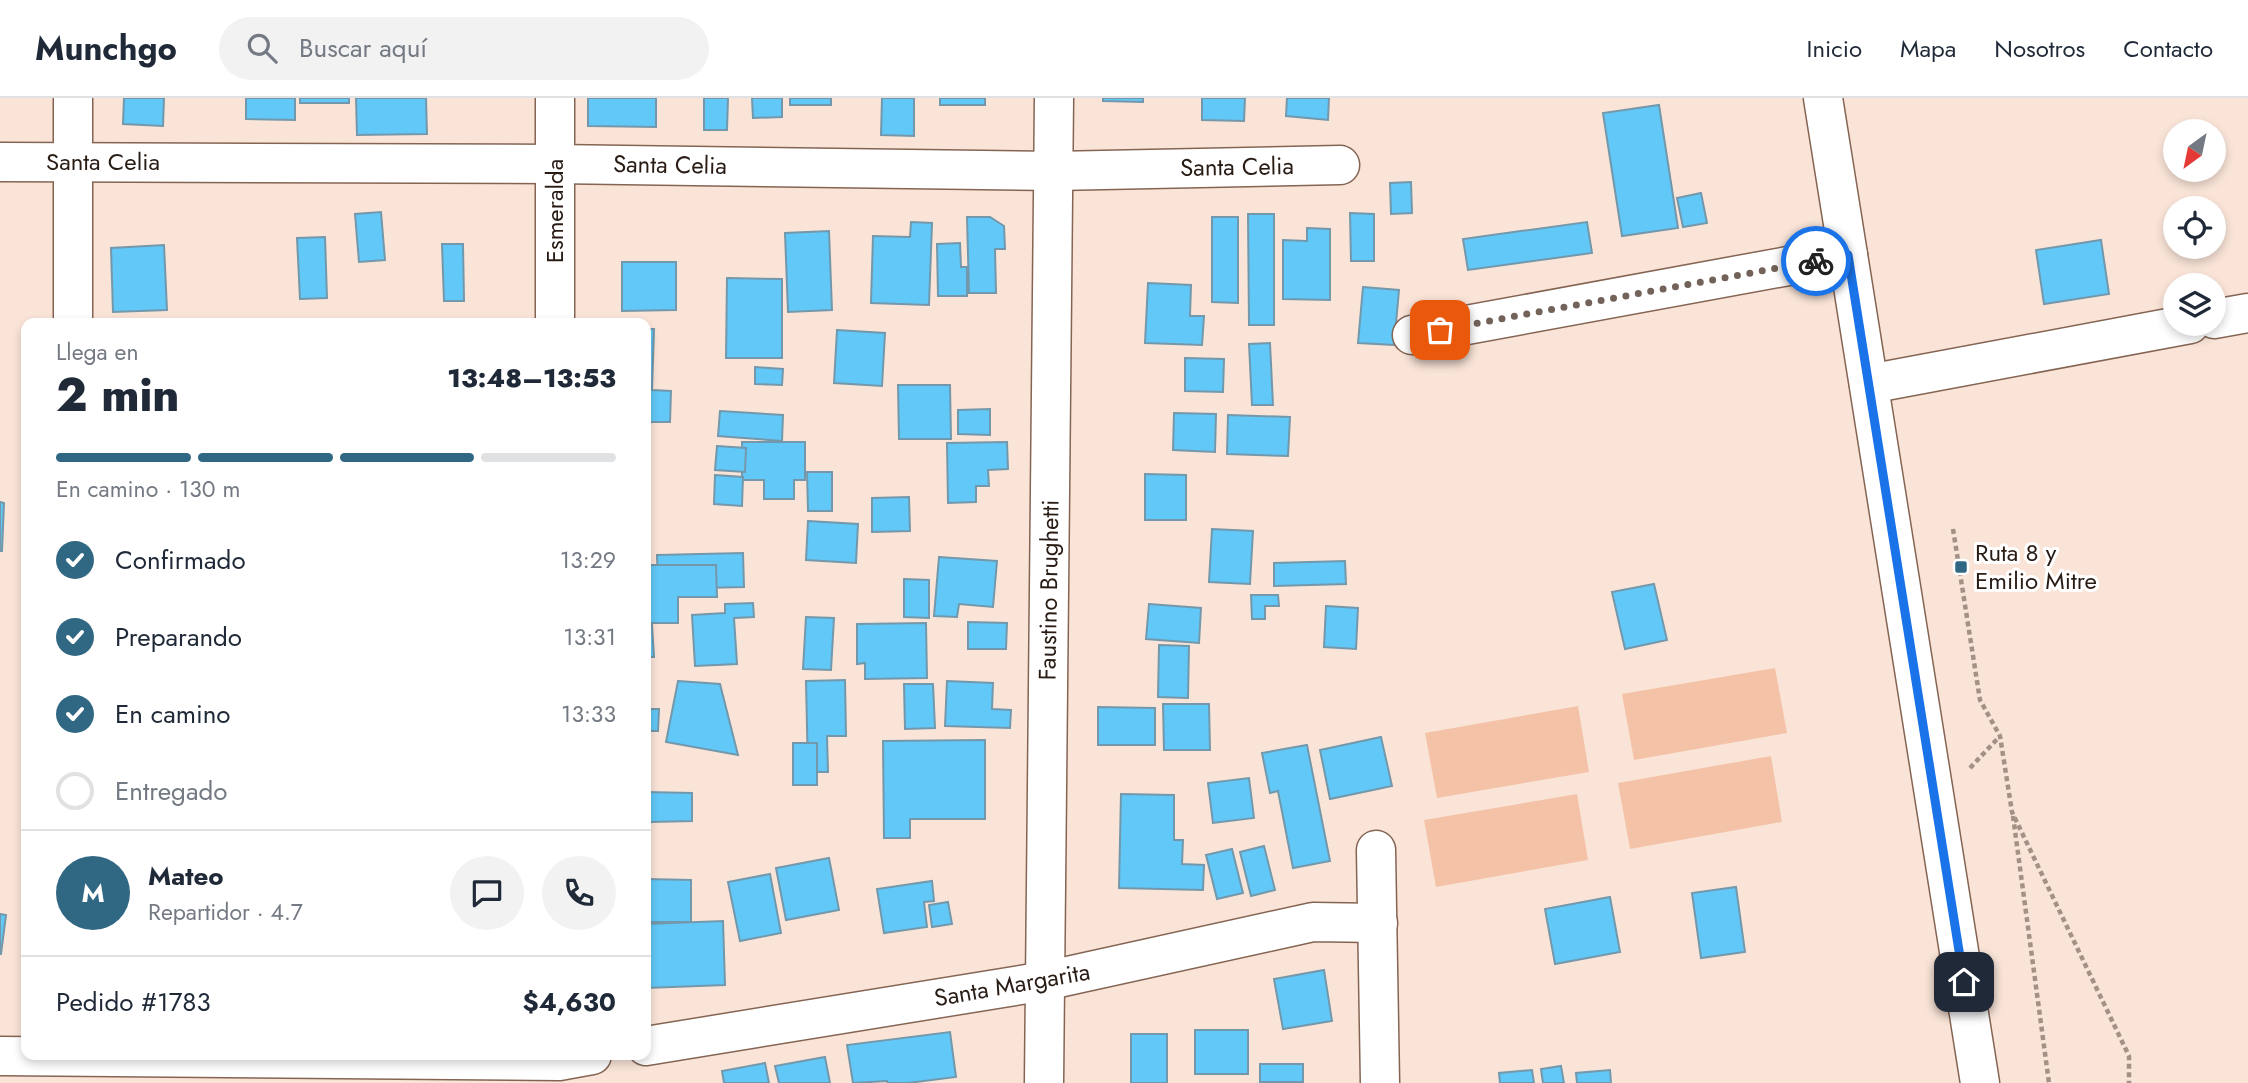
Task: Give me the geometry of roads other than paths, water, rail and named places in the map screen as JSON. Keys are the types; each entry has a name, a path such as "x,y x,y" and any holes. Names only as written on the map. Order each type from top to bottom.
{"street":[{"path":"73,98 73,318"},
{"name":"Esmeralda","path":"555,98 555,318"},
{"name":"Faustino Brughetti","path":"1044,1083 1054,98"},
{"path":"1824,98 1980,1083"},
{"name":"Santa Celia","path":"0,162 554,164 1055,171 1340,165"},
{"path":"1412,335 1848,255"},
{"path":"2226,317 2248,313"},
{"path":"1869,384 2163,329"},
{"path":"1377,850 1380,1083"},
{"name":"Santa Margarita","path":"651,1045 1045,981 1313,922 1378,923"},
{"path":"0,1056 21,1059"},
{"path":"32,1060 72,1065 567,1064"}],"place":[{"name":"Ruta 8 y Emilio Mitre","path":"1961,567"}]}
